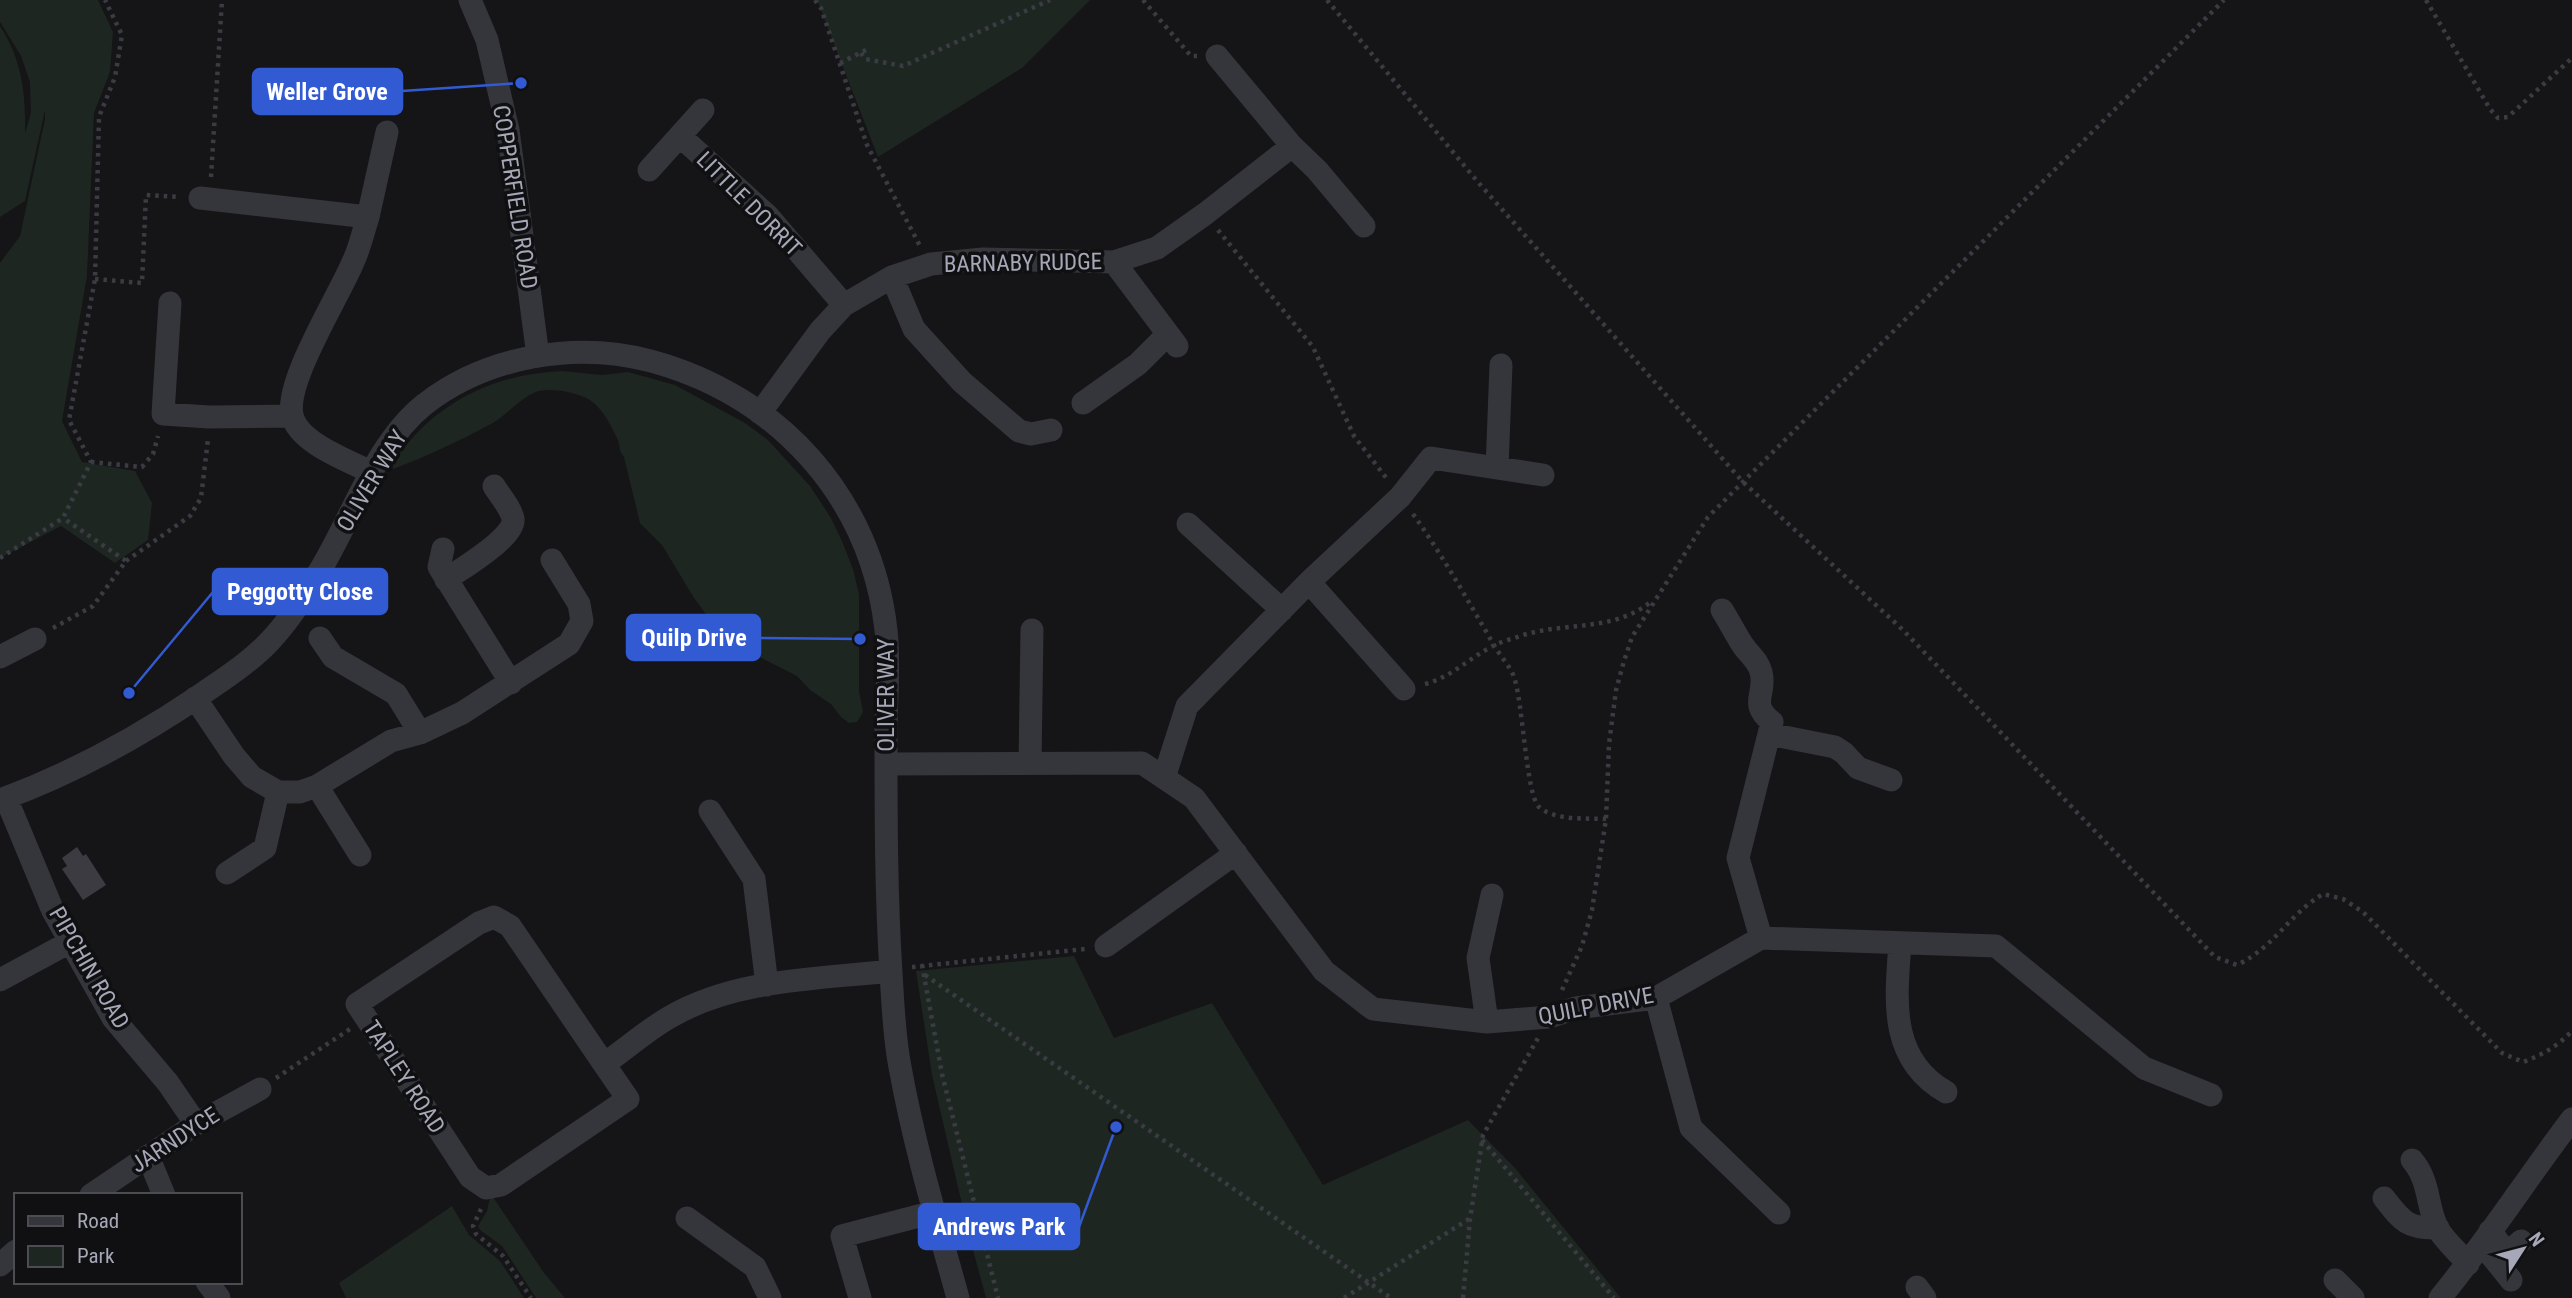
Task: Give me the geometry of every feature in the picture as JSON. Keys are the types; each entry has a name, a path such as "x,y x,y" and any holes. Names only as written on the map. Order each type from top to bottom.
{"street":[{"name":"COPPERFIELD ROAD","path":"470,0 487,40 508,130 538,356"},
{"path":"1217,56 1292,146 1317,170 1364,226"},
{"name":"LITTLE DORRIT","path":"649,170 704,110"},
{"path":"373,473 312,440 300,429 292,416 293,394 301,372 354,261 368,217 387,132"},
{"name":"LITTLE DORRIT","path":"680,136 768,216 844,305"},
{"name":"BARNABY RUDGE","path":"760,413 820,331 844,305 892,277 931,264 983,259 1114,262 1157,248 1205,215 1292,146"},
{"path":"205,198 368,217"},
{"name":"BARNABY RUDGE","path":"1083,403 1172,340 1114,262"},
{"path":"892,277 914,329 962,382 1019,431 1031,433 1051,430"},
{"path":"170,303 163,414 209,417 292,416"},
{"name":"OLIVER WAY","path":"3,799 100,755 195,698 232,673 267,644 295,610 322,568 394,436 423,406 459,382 496,365 538,356 580,354 632,356 674,368 726,391 760,413 797,443 833,483 858,526 875,573 886,631 891,971 899,1064 934,1212 958,1298"},
{"path":"1497,468 1501,365"},
{"path":"1164,778 1187,706 1309,582 1400,497 1431,458 1543,475"},
{"path":"446,580 501,541 512,529 514,522 510,512 494,486"},
{"path":"1188,524 1282,610"},
{"path":"443,549 439,567 511,683"},
{"path":"195,698 234,756 252,777 278,792 299,792 317,786 391,741 421,733 462,713 569,644 582,621 579,604 552,560"},
{"path":"1309,582 1404,689"},
{"path":"1722,610 1744,647 1758,664 1762,674 1759,706 1770,728 1738,858 1761,938 1996,946 2144,1068 2211,1095"},
{"path":"1030,763 1032,630"},
{"path":"320,638 333,657 396,694 421,733"},
{"path":"0,657 35,639"},
{"path":"1770,728 1835,747 1858,768 1891,780"},
{"name":"QUILP DRIVE","path":"886,764 1142,763 1194,798 1324,971 1373,1009 1486,1022 1549,1017 1576,1008 1656,998 1761,938"},
{"path":"317,786 360,855"},
{"path":"227,873 265,848 278,792"},
{"name":"PIPCHIN ROAD","path":"3,799 53,911 113,1018 168,1083 196,1124"},
{"path":"710,811 754,879 768,985"},
{"path":"1105,946 1236,853"},
{"path":"1486,1022 1478,958 1492,895"},
{"name":"TAPLEY ROAD","path":"494,917 510,926 628,1099 501,1185 486,1188 470,1177 366,1019 357,1004 479,923 494,917"},
{"path":"0,980 70,942"},
{"path":"1900,943 1898,1018 1903,1044 1916,1066 1934,1085 1946,1092"},
{"path":"604,1064 670,1017 714,997 768,985 891,971"},
{"path":"1656,998 1691,1128 1779,1213"},
{"name":"JARNDYCE","path":"95,1193 196,1124 260,1089"},
{"path":"2440,1298 2468,1264 2524,1182 2572,1119"},
{"path":"148,1156 163,1193"},
{"path":"2412,1160 2419,1168 2426,1186 2438,1228 2468,1264"},
{"path":"2384,1198 2410,1226 2438,1228"},
{"path":"860,1298 842,1236 934,1212"},
{"path":"687,1218 755,1267 770,1298"},
{"path":"2486,1238 2504,1249 2512,1249 2521,1241"},
{"path":"2486,1238 2511,1280"},
{"path":"0,1265 14,1253"},
{"path":"2335,1280 2353,1298"}],"path":[{"path":"91,462 69,420 94,279 99,117 115,77 122,35 104,0"},
{"path":"94,279 142,283 146,195 205,198 222,0"},
{"path":"815,0 821,8 867,145 931,264"},
{"path":"840,63 863,51 865,59 903,66 1050,0"},
{"path":"1143,0 1191,57 1217,56"},
{"path":"1327,0 1477,181 1743,482 1903,630 2215,957 2237,965 2256,956 2307,903 2323,894 2343,899 2363,912 2502,1053 2523,1062 2539,1057 2572,1031"},
{"path":"1463,1298 1470,1219 1482,1140 1549,1017 1582,946 1592,910 1606,819 1609,744 1616,690 1632,637 1708,517 2224,0"},
{"path":"2426,0 2490,109 2498,118 2508,117 2572,58"},
{"path":"1205,215 1313,347 1354,436 1400,497 1465,592 1514,676 1524,724 1531,791 1537,806 1550,813 1570,817 1606,819"},
{"path":"91,462 142,467 153,454 163,414"},
{"path":"35,639 93,606 126,561 190,516 201,498 209,417"},
{"path":"0,558 63,518 91,462"},
{"path":"63,518 126,561"},
{"path":"1404,689 1437,681 1494,645 1543,629 1603,624 1639,611 1656,598"},
{"path":"891,971 922,965 1105,946"},
{"path":"922,965 942,1074 998,1298"},
{"path":"925,975 1391,1298"},
{"path":"260,1089 366,1019"},
{"path":"1482,1140 1614,1298"},
{"path":"486,1188 473,1226 476,1234 503,1256 531,1298"},
{"path":"1344,1298 1470,1219"}],"green space":[{"path":"0,0 98,0 113,32 110,72 94,113 87,276 62,421 82,462 135,471 152,503 148,540 115,563 61,526 0,558 0,263 20,236 45,110 25,201 0,217 0,26 18,64 25,105 25,133 31,113 30,82 21,56 0,22"},
{"path":"817,0 1090,0 1022,68 878,157"},
{"path":"562,371 602,375 628,372 675,385 745,423 768,440 810,486 842,541 859,594 859,691 863,712 857,722 849,723 841,717 831,704 810,690 797,676 742,648 719,632 694,598 662,545 640,523 618,441 605,416 588,399 562,391 536,392 497,420 467,436 406,464 393,469 391,466 424,426 464,397 510,379"},
{"path":"1074,956 1114,1038 1212,1003 1323,1185 1468,1120 1515,1168 1621,1298 986,1298 932,1075 916,971"},
{"path":"490,1197 493,1197 544,1273 565,1298 536,1298 502,1246 480,1230 478,1226 487,1211"},
{"path":"452,1206 469,1235 500,1261 524,1298 346,1298 339,1283"}],"building":[{"path":"77,847 83,856 86,854 106,885 83,900 62,869 67,866 62,858"}],"place":[{"name":"Weller Grove","path":"521,83"},
{"name":"Quilp Drive","path":"860,639"},
{"name":"Peggotty Close","path":"129,693"},
{"name":"Andrews Park","path":"1116,1127"}]}
